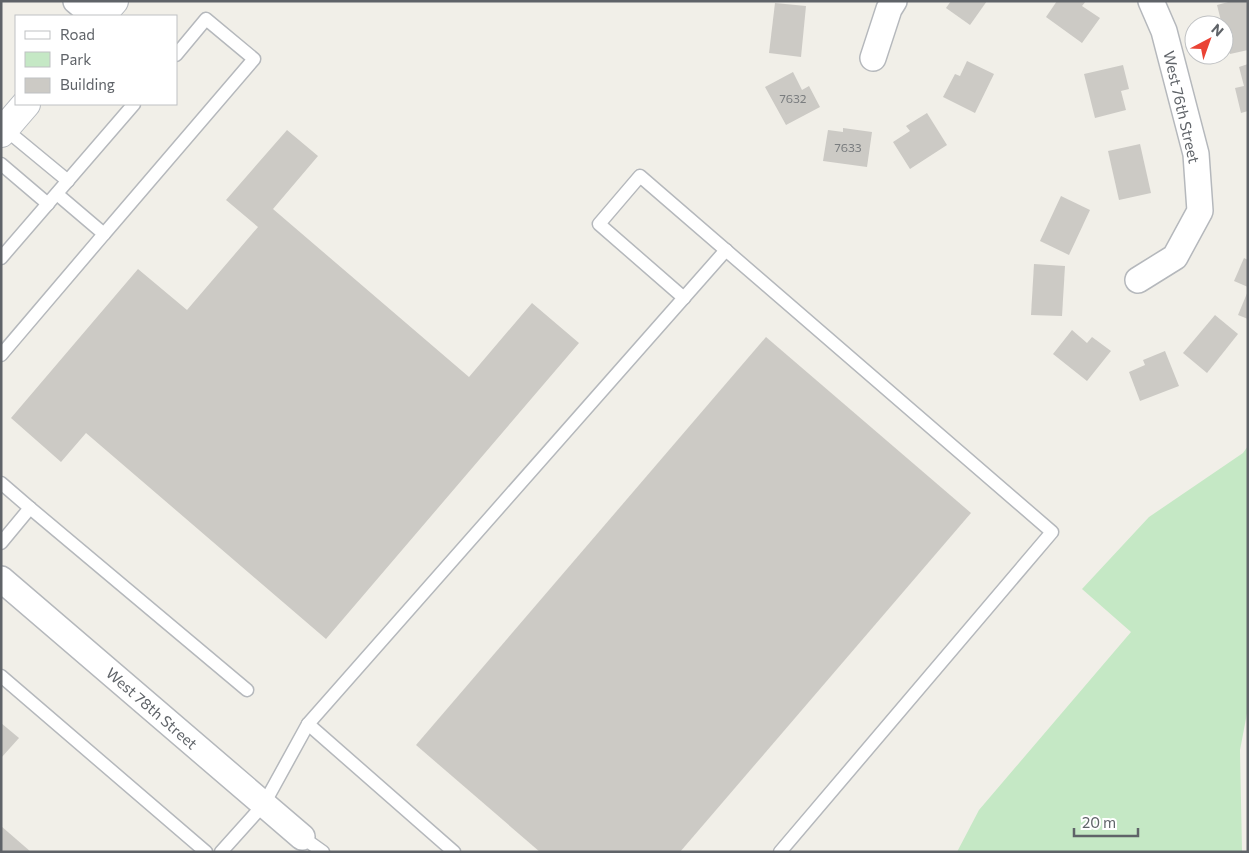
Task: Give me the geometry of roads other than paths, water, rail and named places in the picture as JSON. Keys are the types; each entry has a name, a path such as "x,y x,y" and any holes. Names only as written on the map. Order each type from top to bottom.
{"street":[{"path":"76,1 93,15"},
{"path":"102,15 114,1"},
{"path":"873,58 889,9 894,1"},
{"name":"West 76th Street","path":"1138,280 1175,257 1200,211 1196,154 1164,31 1151,1"},
{"path":"3,131 25,105"},
{"name":"West 78th Street","path":"1,579 302,837"}],"lane":[{"path":"1,355 254,59 206,19 178,52"},
{"path":"1,258 133,105"},
{"path":"3,131 68,181"},
{"path":"1,164 104,234"},
{"path":"684,298 599,224 640,176 1052,532 780,852"},
{"path":"221,852 264,804 308,724 726,250"},
{"path":"1,483 247,690"},
{"path":"1,543 30,508"},
{"path":"1,676 206,852"},
{"path":"308,724 454,852"},
{"path":"302,837 323,852"}]}
